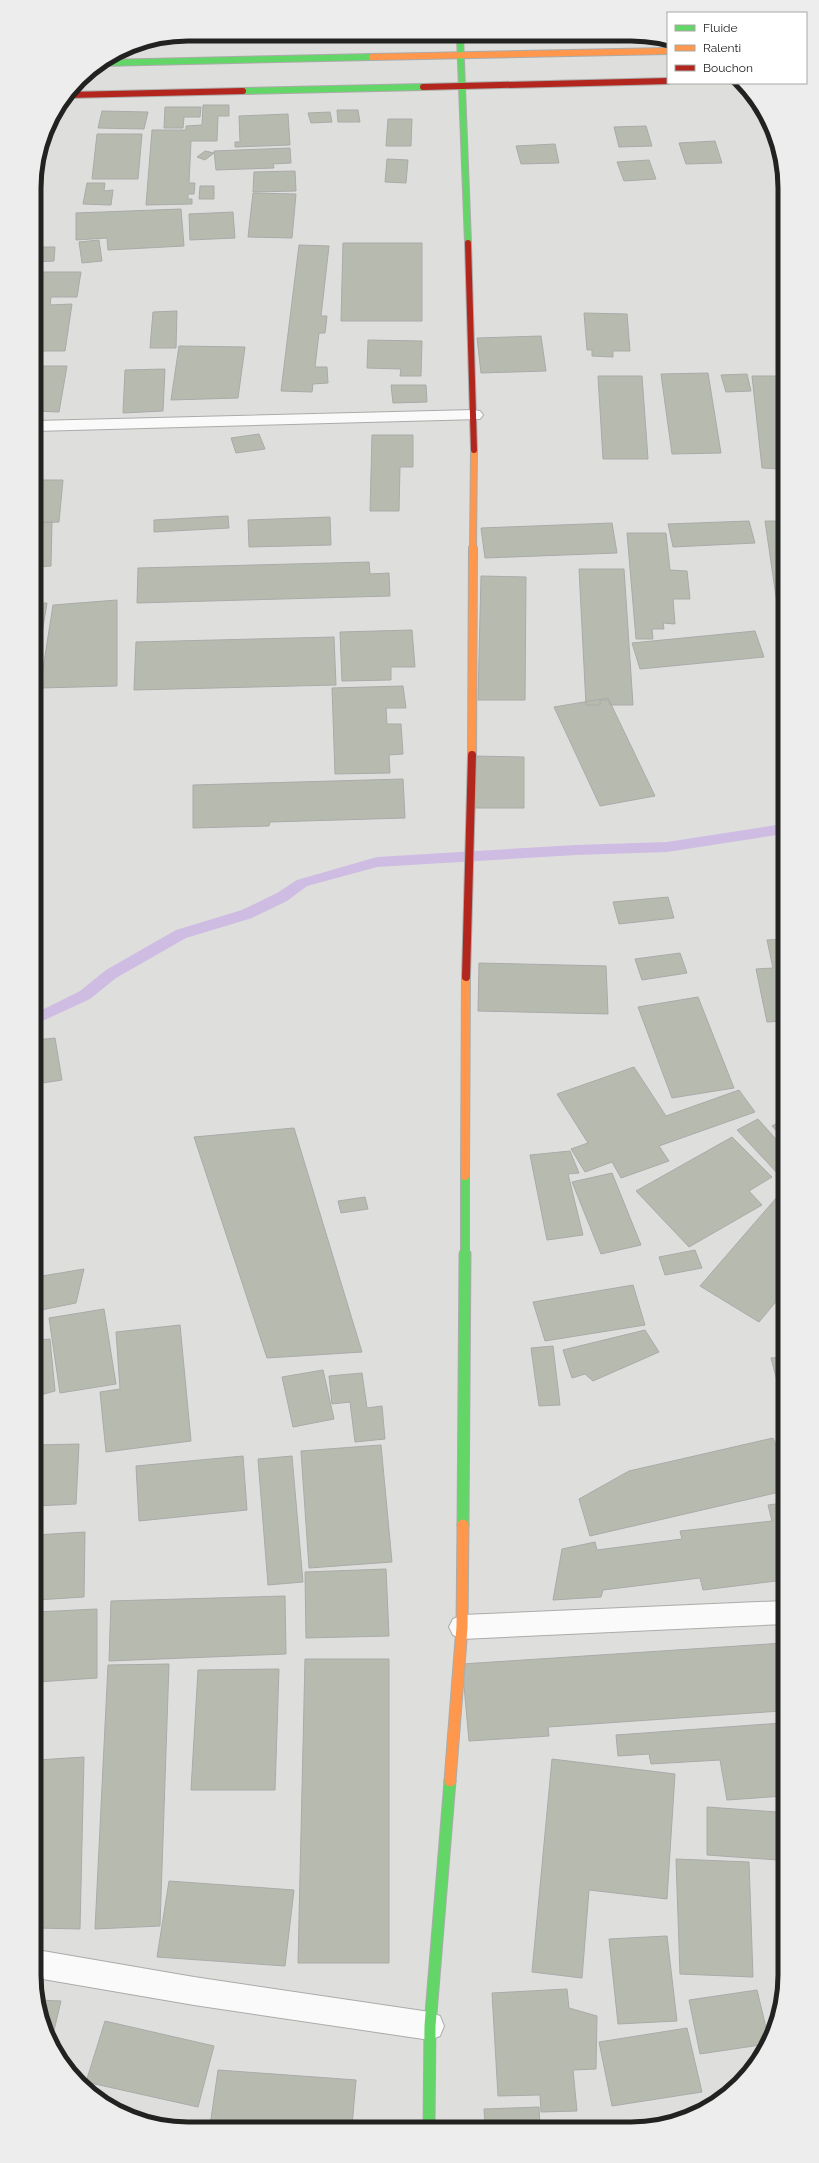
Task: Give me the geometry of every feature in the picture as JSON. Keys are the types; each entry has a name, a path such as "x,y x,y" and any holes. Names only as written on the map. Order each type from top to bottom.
{"street":[{"path":"429,2122 430,2026 462,1627 467,887 471,836 474,415 460,41"},
{"path":"112,63 460,57 667,51"},
{"path":"75,95 667,81"},
{"path":"41,426 474,415"},
{"path":"462,1627 778,1612"},
{"path":"41,1965 194,1991 430,2026"}],"building":[{"path":"203,105 229,105 229,116 218,116 217,141 191,141 189,183 195,183 194,194 188,194 188,199 192,199 192,204 146,205 152,130 186,130 186,126 202,125"},
{"path":"165,107 201,107 200,117 184,117 183,128 164,128"},
{"path":"337,110 358,110 360,122 338,122"},
{"path":"102,111 148,112 144,129 98,128"},
{"path":"330,112 332,122 311,123 308,113"},
{"path":"288,114 290,145 235,147 235,142 240,142 239,116"},
{"path":"388,119 412,119 411,146 386,146"},
{"path":"646,126 652,146 619,147 614,127"},
{"path":"97,134 142,134 138,179 92,179"},
{"path":"715,141 722,163 686,164 679,143"},
{"path":"555,144 559,163 521,164 516,146"},
{"path":"290,148 291,163 273,164 274,168 216,170 214,151"},
{"path":"205,151 214,153 205,160 197,157"},
{"path":"387,159 408,160 406,183 385,182"},
{"path":"649,160 656,179 624,181 617,162"},
{"path":"295,171 296,191 253,192 254,172"},
{"path":"87,183 105,183 104,191 113,190 111,205 83,204"},
{"path":"200,186 214,186 214,199 199,199"},
{"path":"253,193 296,194 292,238 248,237"},
{"path":"181,209 184,246 108,250 107,238 76,240 76,213"},
{"path":"233,212 235,238 190,240 189,214"},
{"path":"99,240 102,261 82,263 79,242"},
{"path":"343,243 422,243 422,321 341,321"},
{"path":"299,245 329,246 321,316 327,316 325,333 319,333 315,367 327,367 328,383 313,384 312,392 281,391"},
{"path":"41,247 55,247 54,261 41,262"},
{"path":"41,272 81,272 77,297 51,297 50,305 72,304 65,351 41,351"},
{"path":"177,311 176,348 150,348 153,312"},
{"path":"584,313 627,314 630,351 613,351 613,357 592,356 592,350 587,350"},
{"path":"541,336 546,371 481,373 477,338"},
{"path":"368,340 422,341 421,376 400,376 401,369 367,368"},
{"path":"179,346 245,347 238,398 171,400"},
{"path":"41,366 67,366 59,412 41,411"},
{"path":"165,369 163,411 123,413 125,370"},
{"path":"708,373 721,453 672,454 661,374"},
{"path":"747,374 751,391 726,392 721,375"},
{"path":"598,376 642,376 648,459 603,459"},
{"path":"752,376 778,376 778,469 762,468"},
{"path":"391,385 426,385 427,402 393,403"},
{"path":"259,434 265,449 236,453 231,438"},
{"path":"372,435 413,435 413,467 400,467 399,511 370,511"},
{"path":"41,480 63,480 59,522 41,523"},
{"path":"228,516 229,528 154,532 154,520"},
{"path":"330,517 331,545 249,547 248,520"},
{"path":"749,521 755,543 673,547 668,524"},
{"path":"765,521 778,521 778,610"},
{"path":"41,522 52,522 51,566 41,567"},
{"path":"612,523 617,553 485,558 481,528"},
{"path":"627,533 666,533 670,570 687,571 690,599 673,599 675,624 663,623 664,629 652,629 653,639 636,639"},
{"path":"369,562 370,574 389,573 390,596 137,603 138,568"},
{"path":"579,569 624,569 633,705 610,705 609,700 600,700 600,705 586,705"},
{"path":"481,576 526,577 525,700 478,700"},
{"path":"117,600 117,686 41,688 53,605"},
{"path":"41,603 47,603 42,633"},
{"path":"412,630 415,667 391,667 391,680 342,681 340,632"},
{"path":"755,631 764,657 640,669 632,643"},
{"path":"334,637 336,685 134,690 136,642"},
{"path":"403,686 406,708 386,708 387,724 401,724 403,754 389,755 390,773 335,774 332,688"},
{"path":"608,698 655,796 600,806 554,707"},
{"path":"474,756 524,757 524,808 473,808"},
{"path":"403,779 405,818 270,822 269,826 193,828 193,785"},
{"path":"668,897 674,918 619,924 613,902"},
{"path":"778,939 778,1021 767,1022 756,969 773,968 767,940"},
{"path":"680,953 687,973 642,980 635,959"},
{"path":"479,963 606,966 608,1014 478,1011"},
{"path":"698,997 734,1088 672,1098 638,1007"},
{"path":"55,1038 62,1080 41,1083 41,1039"},
{"path":"634,1067 666,1116 739,1090 755,1112 659,1146 669,1161 621,1178 612,1162 585,1172 571,1149 588,1143 557,1094"},
{"path":"758,1119 778,1141 778,1174 737,1130"},
{"path":"778,1123 778,1133 772,1126"},
{"path":"294,1128 362,1352 267,1358 194,1137"},
{"path":"732,1137 772,1177 749,1191 762,1205 689,1247 636,1191"},
{"path":"570,1151 579,1173 568,1174 583,1235 547,1240 530,1155"},
{"path":"612,1173 641,1245 601,1254 572,1182"},
{"path":"778,1196 778,1299 759,1322 700,1286"},
{"path":"365,1197 368,1209 341,1213 338,1201"},
{"path":"695,1250 702,1268 665,1275 659,1257"},
{"path":"84,1269 76,1303 41,1310 41,1276"},
{"path":"633,1285 645,1325 545,1341 533,1302"},
{"path":"104,1309 116,1384 60,1393 49,1318"},
{"path":"180,1325 191,1441 106,1452 100,1392 120,1389 116,1332"},
{"path":"645,1330 659,1352 593,1381 585,1374 572,1378 563,1350"},
{"path":"50,1339 55,1391 41,1395 41,1340"},
{"path":"553,1346 560,1405 539,1406 531,1348"},
{"path":"778,1357 778,1384 771,1358"},
{"path":"323,1370 334,1419 293,1427 282,1377"},
{"path":"362,1373 367,1408 382,1406 385,1439 355,1442 350,1402 332,1404 329,1376"},
{"path":"773,1438 778,1450 778,1492 590,1536 579,1499 629,1471"},
{"path":"79,1444 76,1504 41,1506 41,1445"},
{"path":"381,1445 392,1562 309,1568 301,1451"},
{"path":"243,1456 247,1510 139,1521 136,1466"},
{"path":"292,1456 303,1582 268,1585 258,1459"},
{"path":"778,1504 778,1581 703,1590 700,1578 603,1590 601,1597 553,1600 562,1549 595,1542 597,1550 682,1539 680,1531 772,1521 768,1505"},
{"path":"85,1532 84,1597 41,1600 41,1535"},
{"path":"386,1569 389,1636 306,1638 305,1572"},
{"path":"285,1596 286,1654 109,1661 111,1601"},
{"path":"97,1609 97,1678 41,1682 41,1612"},
{"path":"778,1643 778,1711 548,1727 549,1736 469,1741 462,1664"},
{"path":"305,1659 389,1659 389,1963 298,1963"},
{"path":"169,1664 160,1926 95,1929 108,1665"},
{"path":"279,1669 275,1790 191,1790 198,1670"},
{"path":"778,1723 778,1796 727,1800 720,1760 651,1764 649,1754 618,1756 616,1735"},
{"path":"84,1757 80,1929 41,1928 41,1760"},
{"path":"552,1759 675,1774 667,1899 589,1890 582,1978 532,1972"},
{"path":"707,1807 777,1812 778,1860 707,1855"},
{"path":"676,1859 749,1862 753,1977 680,1974"},
{"path":"169,1881 294,1890 285,1966 157,1957"},
{"path":"667,1936 677,2021 618,2024 609,1939"},
{"path":"567,1989 569,2008 597,2016 596,2069 573,2070 577,2111 541,2112 540,2095 498,2096 492,1993"},
{"path":"757,1990 767,2031 763,2040 760,2045 700,2054 689,2000"},
{"path":"43,2000 61,2001 53,2034"},
{"path":"105,2021 214,2046 198,2107 86,2081"},
{"path":"687,2028 702,2092 612,2106 599,2042"},
{"path":"218,2070 356,2080 352,2122 211,2122"},
{"path":"539,2107 540,2122 485,2122 484,2109"},
{"path":"661,2119 640,2122 627,2121"}],"waterway":[{"path":"41,1017 85,995 111,974 181,934 247,914 282,897 302,883 377,862 576,850 667,847 778,830"}],"traffic: fast":[{"path":"460,41 468,243"},
{"path":"112,63 372,57"},
{"path":"243,91 423,87"},
{"path":"463,1525 465,1176"},
{"path":"429,2122 430,2026 450,1781"}],"traffic: slow":[{"path":"372,57 667,51"},
{"path":"472,755 474,450"},
{"path":"465,1176 466,977"},
{"path":"450,1781 462,1627 463,1525"}],"traffic: jam":[{"path":"423,87 667,81"},
{"path":"75,95 243,91"},
{"path":"468,243 474,450"},
{"path":"466,977 472,755"}]}
